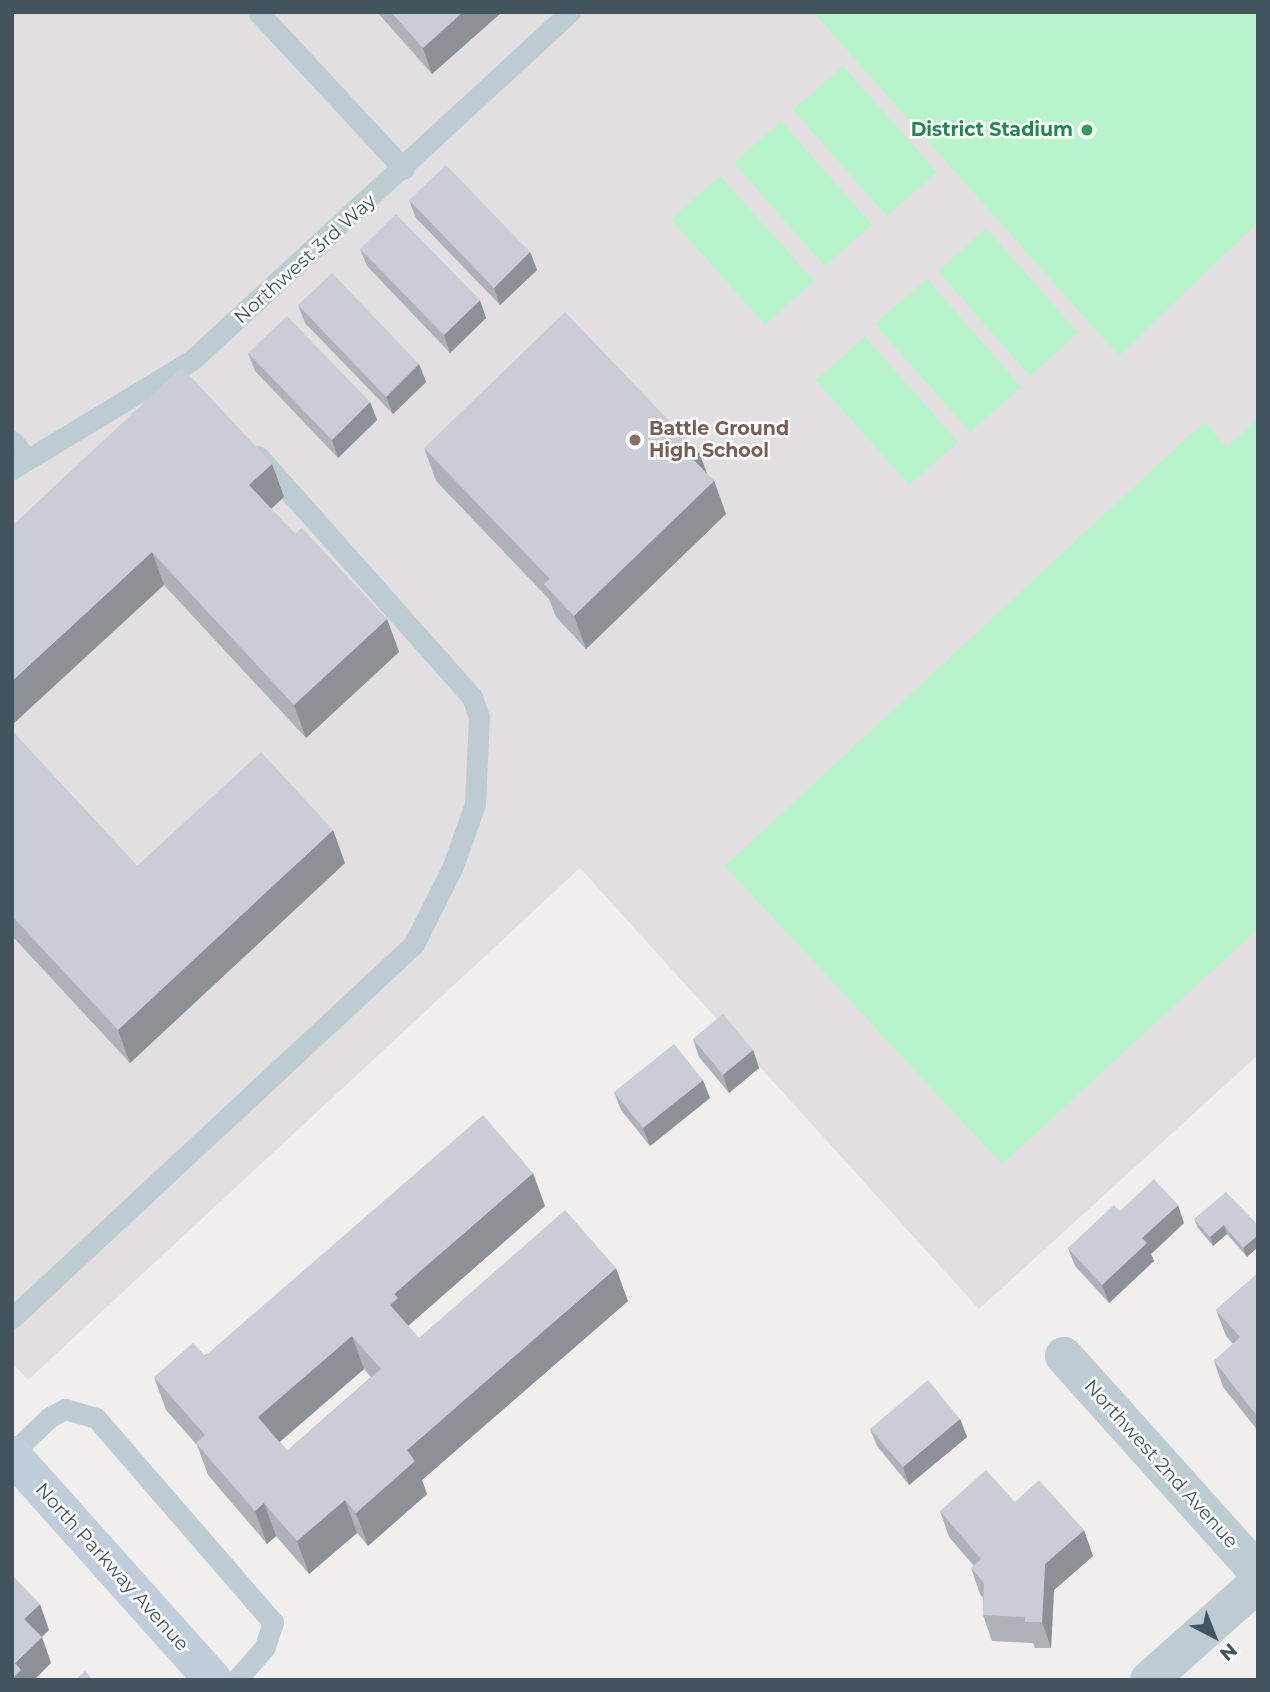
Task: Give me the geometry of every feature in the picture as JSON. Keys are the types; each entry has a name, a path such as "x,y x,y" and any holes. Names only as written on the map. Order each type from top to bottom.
{"street":[{"name":"Northwest 2nd Avenue","path":"1064,1356 1258,1572"},
{"name":"North Parkway Avenue","path":"12,1454 212,1680"},
{"path":"1149,1680 1258,1583"}],"lane":[{"path":"258,12 404,169"},
{"name":"Northwest 3rd Way","path":"20,464 181,367 404,169 570,12"},
{"path":"181,367 197,386"},
{"path":"12,1318 414,944 453,866 475,804 479,717 472,697 240,436"},
{"path":"12,441 20,464"},
{"path":"12,1454 50,1417 65,1409 96,1418 273,1622 265,1647 236,1680"}],"shaded area":[{"name":"Battle Ground High School","path":"12,12 1258,12 1258,1055 979,1309 580,868 28,1380 12,1363"}],"green space":[{"name":"District Stadium","path":"813,12 1258,12 1258,222 1119,356"},
{"path":"843,66 937,172 887,216 793,110"},
{"path":"781,121 872,225 825,266 734,163"},
{"path":"720,176 814,281 765,325 671,219"},
{"path":"986,228 1078,333 1030,376 938,271"},
{"path":"927,279 1021,387 970,432 875,324"},
{"path":"865,337 958,442 909,485 816,380"},
{"path":"1258,419 1258,929 1002,1164 725,866 1204,422 1227,447"}],"building":[{"path":"391,12 463,12 423,48"},
{"path":"446,165 530,252 494,288 409,200"},
{"path":"396,214 480,300 444,335 360,249"},
{"path":"332,273 419,364 386,397 298,305"},
{"path":"565,312 699,452 692,458 714,481 574,616 544,584 550,579 424,448"},
{"path":"287,316 370,402 332,440 248,353"},
{"path":"182,367 272,464 249,485 295,534 302,528 387,619 294,705 152,552 12,681 12,526"},
{"path":"12,731 137,866 261,752 333,830 118,1030 12,916"},
{"path":"723,1014 753,1050 723,1075 693,1039"},
{"path":"674,1044 703,1080 643,1128 614,1092"},
{"path":"483,1115 533,1173 394,1294 398,1298 390,1305 419,1338 565,1210 616,1268 407,1450 415,1461 356,1513 345,1500 297,1541 264,1503 255,1511 196,1443 205,1435 154,1377 193,1343 205,1356","holes":["352,1336 381,1369 287,1451 258,1417"]},
{"path":"1154,1179 1178,1205 1142,1238 1147,1243 1102,1285 1068,1248 1114,1205 1120,1211"},
{"path":"1226,1192 1258,1225 1258,1235 1243,1248 1224,1225 1210,1237 1194,1219"},
{"path":"1258,1273 1258,1417 1214,1361 1240,1337 1216,1310"},
{"path":"928,1380 960,1419 903,1467 870,1429"},
{"path":"986,1470 1015,1502 1039,1480 1084,1530 1045,1564 1042,1622 1025,1622 1025,1617 983,1615 984,1583 971,1568 981,1559 940,1511"},
{"path":"12,1575 40,1604 24,1619 42,1637 15,1663 21,1670 12,1679"},
{"path":"85,1671 93,1680 75,1680"}],"place":[{"name":"District Stadium","path":"1087,130"},
{"name":"Battle Ground High School","path":"635,440"}]}
